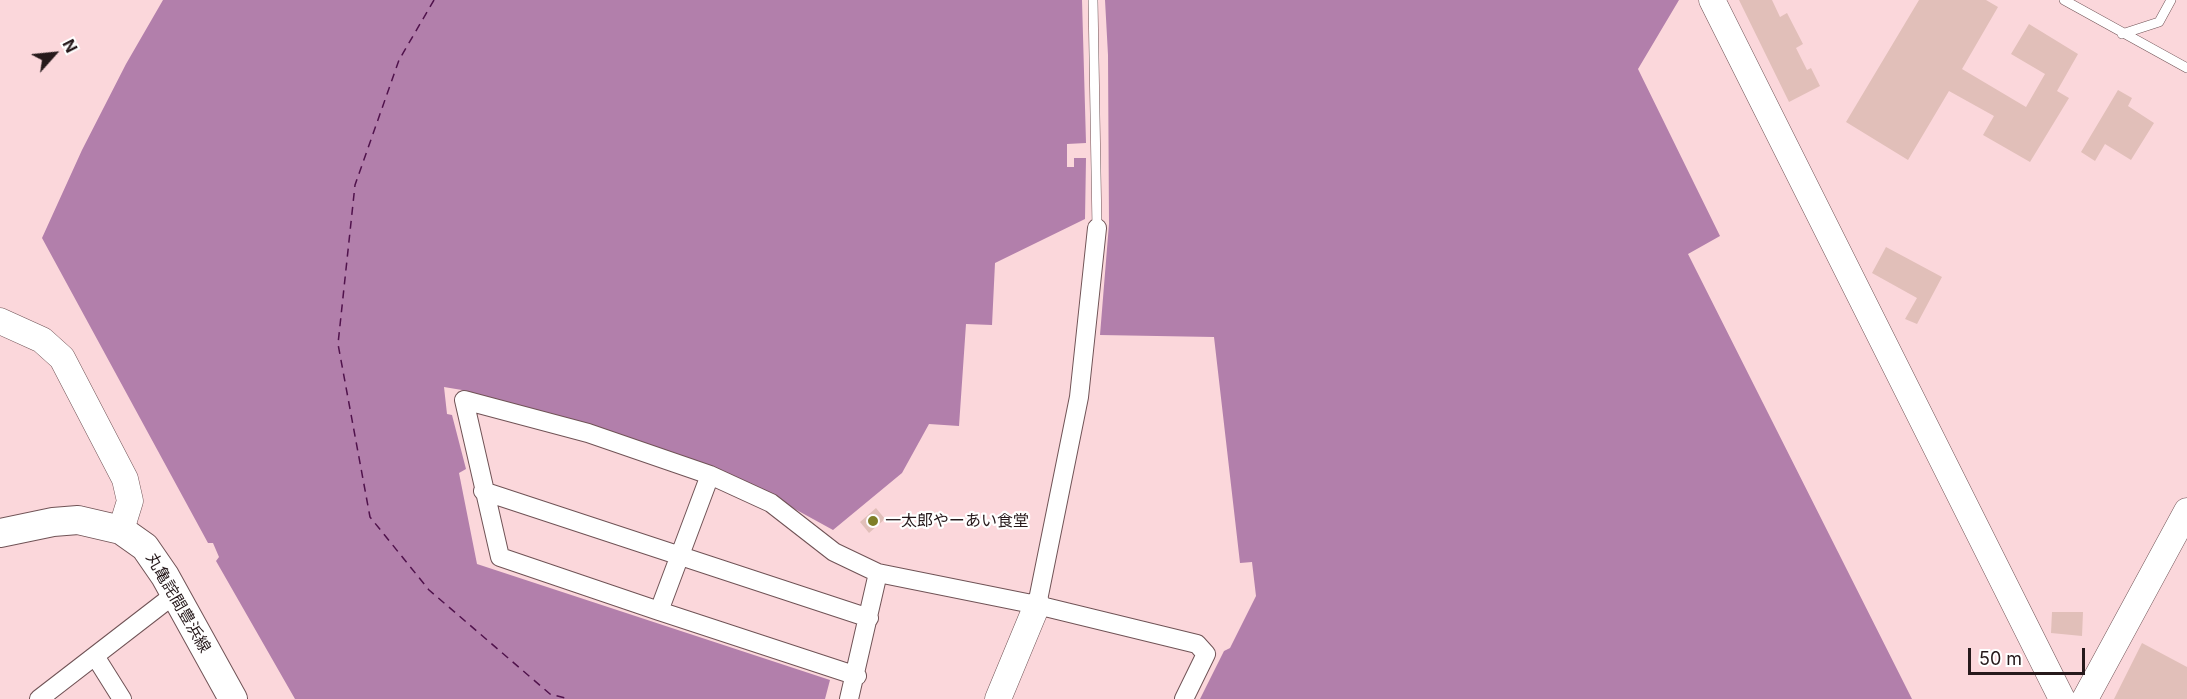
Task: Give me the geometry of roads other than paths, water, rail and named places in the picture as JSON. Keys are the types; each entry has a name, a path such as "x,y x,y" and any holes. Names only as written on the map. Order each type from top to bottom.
{"main road":[{"name":"丸亀詫間豊浜線","path":"0,533 53,522 78,520 121,530 145,547 175,594 233,699"}],"street":[{"path":"1712,0 2062,699"},
{"path":"998,699 1037,605 1079,397 1097,228"},
{"path":"0,321 42,340 62,358 125,479 130,501 121,530"},
{"path":"857,676 500,557 483,491 464,400 588,433 710,475 771,503 834,552 878,573 1037,605 1197,644 1206,654 1184,699"},
{"path":"659,611 710,475"},
{"path":"483,491 869,618"},
{"path":"2085,699 2187,511"},
{"path":"849,699 857,676 878,573"},
{"path":"39,699 175,594"},
{"path":"96,656 122,699"}],"lane":[{"path":"1093,0 1097,228"},
{"path":"2064,0 2187,68"},
{"path":"2122,34 2159,22 2171,0"}],"place":[{"name":"一太郎やーあい食堂","path":"873,521"}]}
